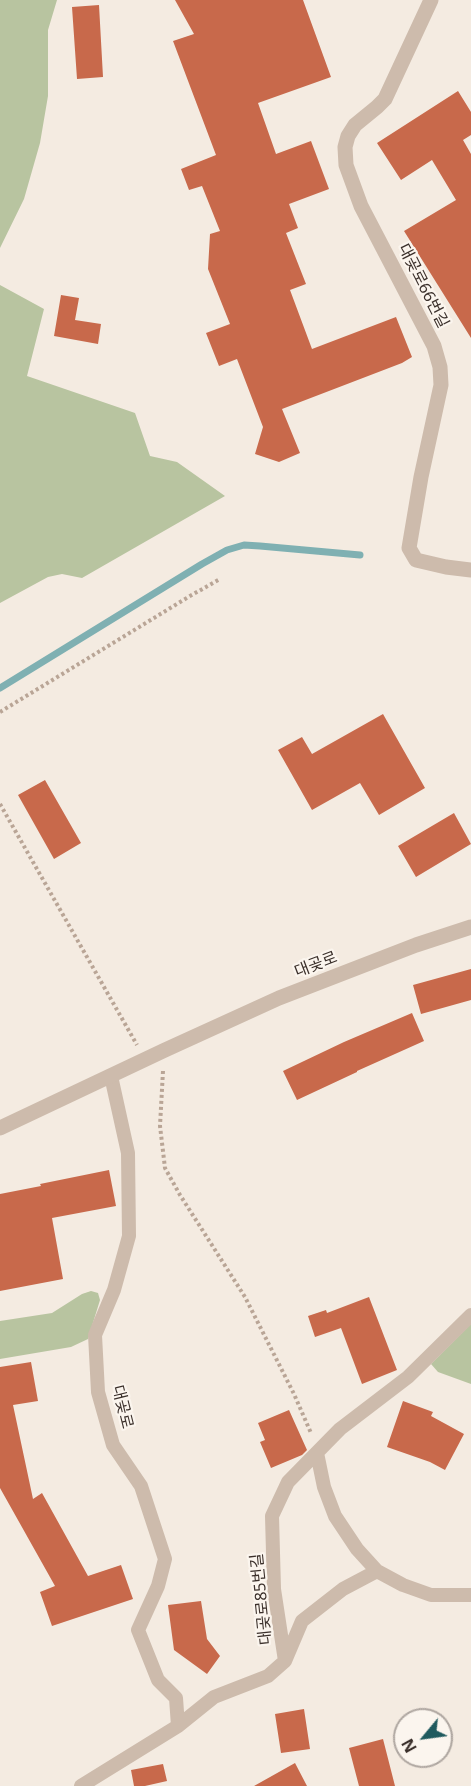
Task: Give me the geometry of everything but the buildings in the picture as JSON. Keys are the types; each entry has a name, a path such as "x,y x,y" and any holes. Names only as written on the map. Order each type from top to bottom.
{"street":[{"name":"대곶로66번길","path":"431,0 385,99 355,125 348,136 345,147 346,165 361,206 434,346 440,367 441,386 421,477 409,548 416,560 471,570"},
{"name":"대곶로","path":"0,1128 279,998 416,945 471,927"}],"lane":[{"name":"대곶로","path":"111,1076 128,1153 129,1236 114,1290 95,1335 98,1392 113,1445 141,1486 165,1559 158,1586 138,1630 158,1680 176,1698 178,1726"},
{"name":"대곶로85번길","path":"81,1786 178,1726 214,1697 268,1676 285,1661 274,1589 272,1516 288,1482 340,1429 408,1377 471,1315"},
{"path":"317,1453 324,1487 335,1516 357,1549 377,1571 403,1586 431,1595 471,1595"},
{"path":"285,1661 302,1621 343,1588 377,1571"}],"path":[{"path":"0,712 220,579"},
{"path":"0,804 145,1059"},
{"path":"165,1050 159,1126 165,1168 245,1297 294,1394 314,1440 317,1453"}],"green space":[{"path":"0,0 57,0 48,30 48,96 40,143 24,199 0,248"},
{"path":"0,285 44,309 27,376 135,413 150,456 177,462 225,496 82,578 62,574 48,577 0,603"},
{"path":"91,1291 98,1293 100,1300 88,1339 71,1347 0,1359 0,1321 52,1313 82,1294"},
{"path":"471,1324 471,1384 438,1372 431,1364"}],"waterway":[{"path":"0,688 227,550 244,545 360,555"}]}
